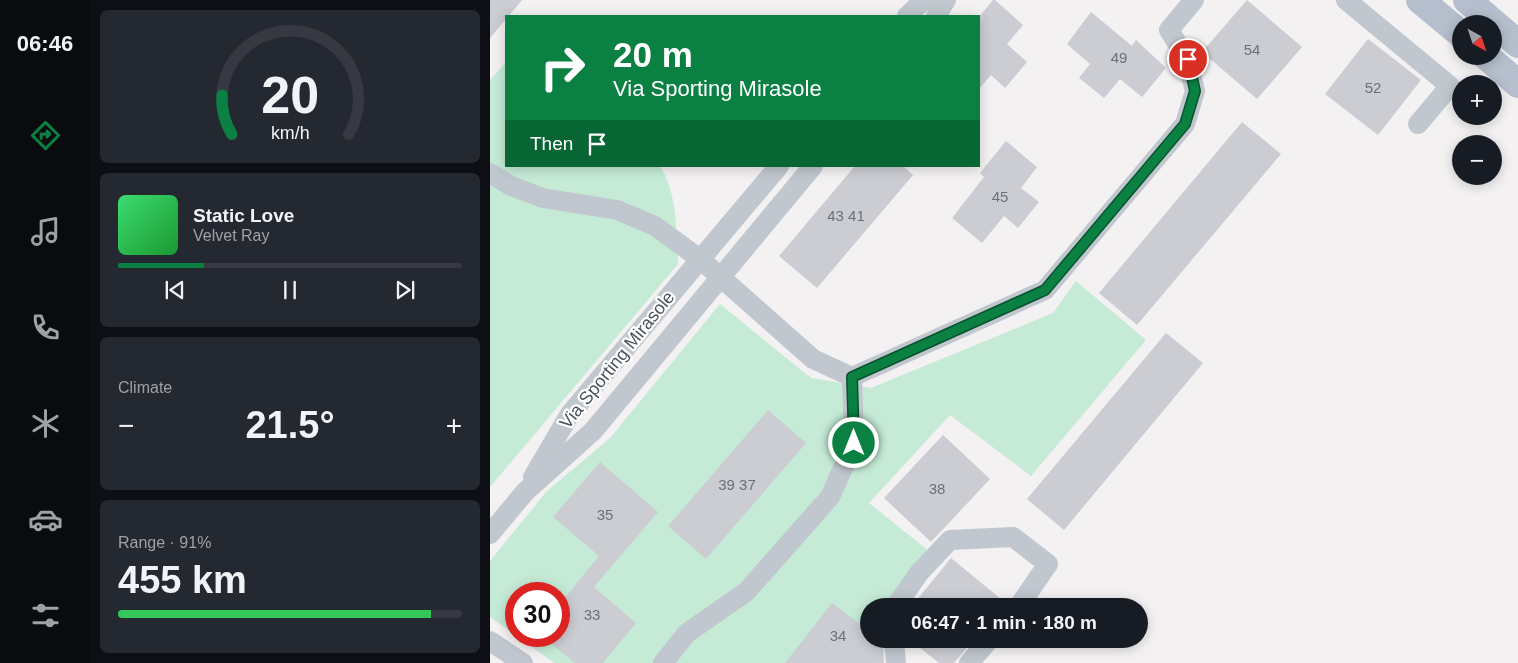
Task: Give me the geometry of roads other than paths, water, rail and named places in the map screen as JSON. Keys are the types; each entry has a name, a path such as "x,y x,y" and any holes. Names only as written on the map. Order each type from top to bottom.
{"main road":[{"path":"1420,0 1452,27"},
{"path":"1467,0 1518,44"},
{"path":"1496,65 1518,84"}],"street":[{"path":"907,15 924,0"},
{"path":"937,15 946,0"},
{"path":"490,173 511,186 543,198 617,210 655,226 700,259 813,359 852,377 1045,290 1185,124 1195,91 1188,59 1169,30 1194,0"},
{"path":"1346,0 1450,86 1418,124"},
{"name":"Via Sporting Mirasole","path":"525,492 570,414 777,167"},
{"name":"Via Sporting Mirasole","path":"490,534 525,492 593,431 813,167"},
{"path":"663,663 687,633 746,592 830,497 854,443 852,377"},
{"path":"902,598 919,573 950,540 1013,537 1048,564 1025,598"},
{"path":"490,641 523,663"},
{"path":"895,648 896,663"},
{"path":"969,663 982,648"}]}
